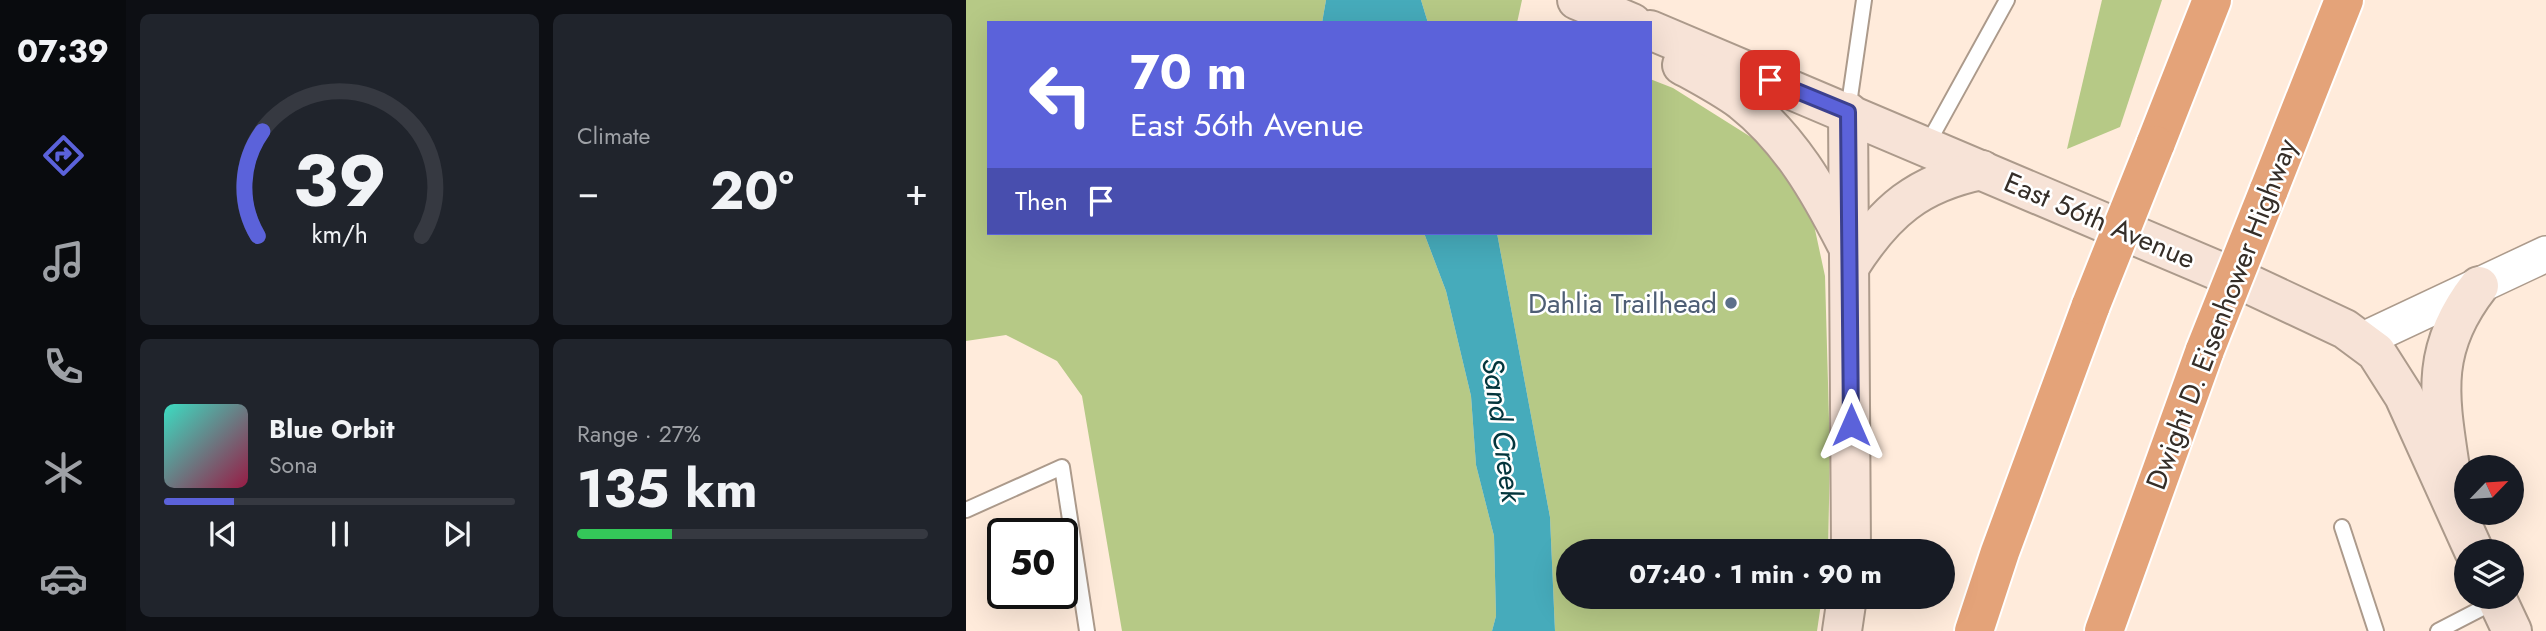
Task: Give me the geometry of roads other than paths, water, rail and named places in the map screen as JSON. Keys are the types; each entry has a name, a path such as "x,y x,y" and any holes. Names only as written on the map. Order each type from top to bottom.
{"highway":[{"path":"1974,631 2000,552 2091,305 2212,0"},
{"name":"Dwight D. Eisenhower Highway","path":"2104,631 2205,350 2344,0"},
{"path":"2308,86 2365,0"}],"main road":[{"path":"1570,0 1607,21"},
{"path":"1577,0 1627,21"},
{"name":"East 56th Avenue","path":"1652,31 2275,295 2346,329 2363,340 2390,371 2404,396 2466,535"},
{"path":"1652,47 1743,102 1782,140 1815,185 1850,258"},
{"path":"1848,112 1850,539"},
{"path":"1850,258 1872,233 1914,194 1933,184 1982,170"},
{"path":"2466,535 2443,421 2440,377 2452,331 2468,300 2479,286"},
{"path":"1842,631 1845,609"}],"street":[{"path":"2363,340 2546,254"}],"lane":[{"path":"1848,112 1864,0"},
{"path":"1926,146 2007,0"},
{"path":"966,510 1062,467 1087,631"},
{"path":"2342,527 2376,631"},
{"path":"2438,631 2502,609"}],"water":[{"path":"1326,0 1421,0 1427,21 1322,21"},
{"name":"Sand Creek","path":"1425,235 1497,235 1550,517 1555,631 1492,631 1496,616 1494,536 1476,465 1471,396 1446,291"}],"place":[{"name":"Dahlia Trailhead","path":"1731,303"}]}
